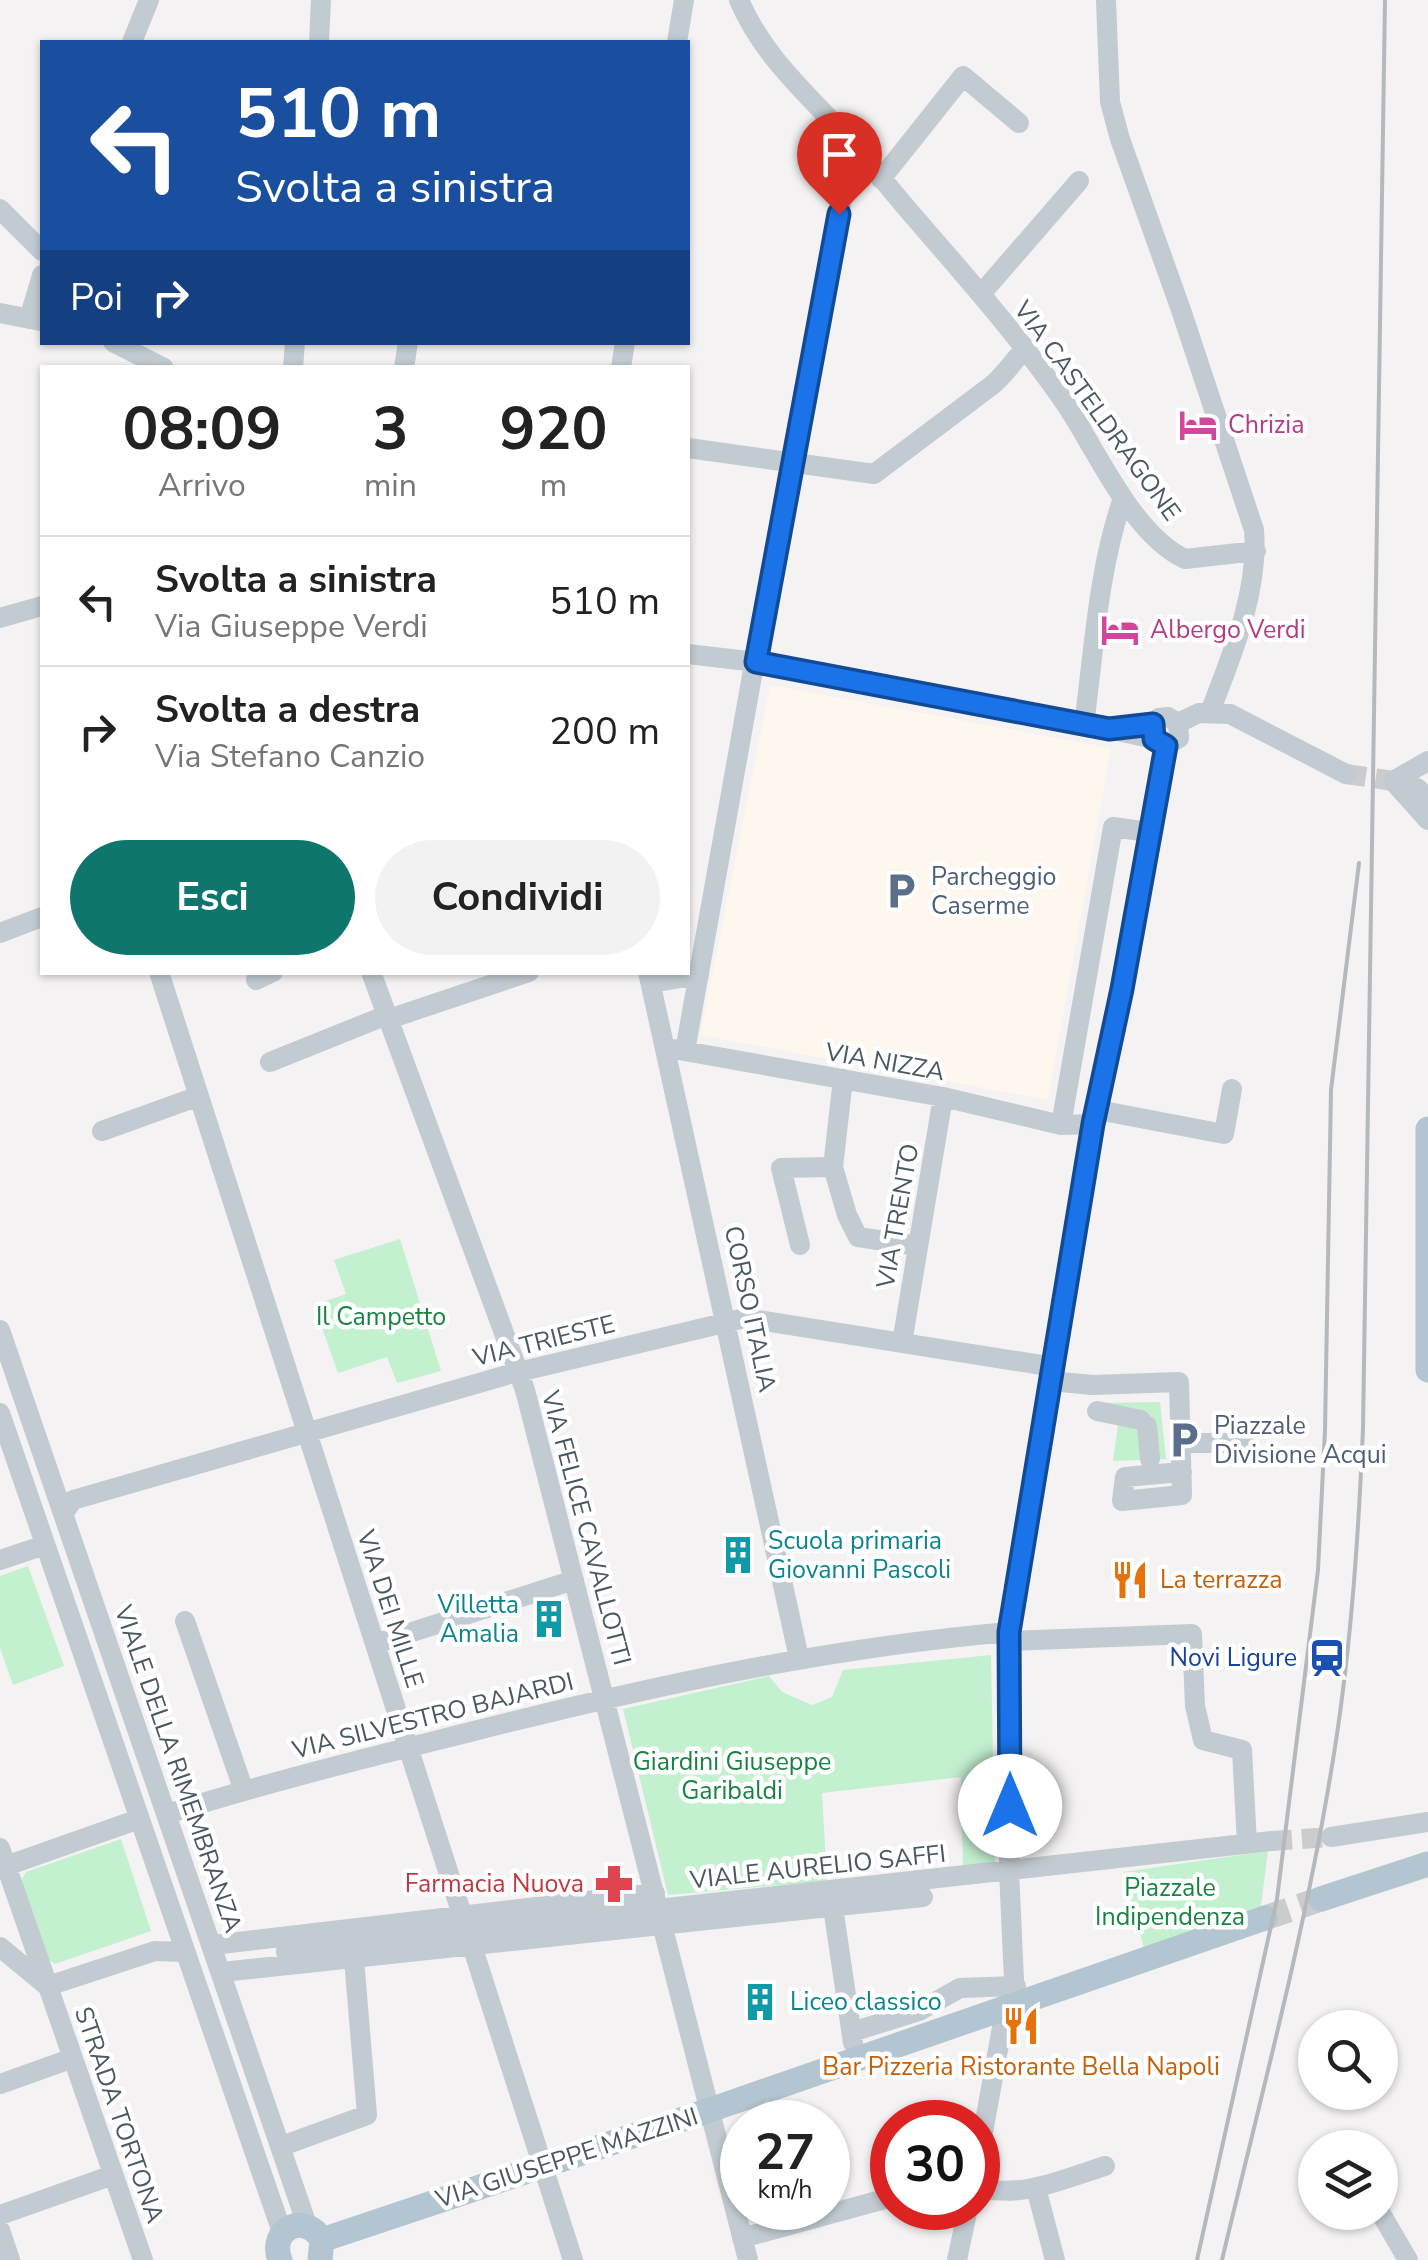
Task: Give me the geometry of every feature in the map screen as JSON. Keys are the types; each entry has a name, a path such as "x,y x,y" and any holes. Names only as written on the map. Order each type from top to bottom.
{"main road":[{"path":"1428,1128 1428,1370"},
{"path":"1321,1899 1428,1864"},
{"name":"VIA GIUSEPPE MAZZINI","path":"300,2250 710,2110 1010,1999 1265,1918"}],"street":[{"path":"133,40 148,0"},
{"path":"318,40 321,0"},
{"path":"677,40 684,0"},
{"name":"VIA CASTELDRAGONE","path":"740,0 756,33 792,82 853,144 1026,348 1088,438 1123,498 1155,536 1185,558 1256,551"},
{"path":"1106,0 1106,68 1115,120 1254,530 1256,551 1245,609 1212,707"},
{"path":"880,178 963,76 1019,124"},
{"path":"676,1050 699,975 790,463 853,144"},
{"path":"980,294 1079,181"},
{"path":"0,209 40,249"},
{"path":"0,313 36,320 40,290"},
{"path":"690,448 874,474 991,386 1026,348"},
{"path":"135,354 158,365"},
{"path":"1084,724 1098,610 1115,520 1123,498"},
{"path":"0,618 40,608"},
{"path":"690,654 756,662 1158,736"},
{"path":"989,2100 1010,1999 1009,1637 1148,832 1158,736 1164,717 1178,723 1212,707 1245,720 1346,774"},
{"path":"1393,781 1428,760"},
{"path":"1393,781 1417,788 1428,798"},
{"path":"1393,781 1428,820"},
{"path":"1061,1125 1113,826 1148,832"},
{"path":"0,933 40,918"},
{"name":"VIA DEI MILLE","path":"160,975 573,2260"},
{"name":"VIA FELICE CAVALLOTTI","path":"372,975 519,1372 748,2260"},
{"path":"270,1062 388,1017 520,975"},
{"path":"649,978 699,975"},
{"name":"CORSO ITALIA","path":"649,978 676,1050 727,1322 799,1658"},
{"name":"VIA NIZZA","path":"676,1050 943,1098 1061,1125 1096,1118 1224,1134 1232,1089"},
{"path":"842,1080 833,1167 847,1215 858,1237 918,1246"},
{"path":"102,1131 198,1096"},
{"name":"VIA TRENTO","path":"902,1343 943,1098"},
{"path":"800,1246 781,1168 833,1167"},
{"name":"VIA TRIESTE","path":"64,1518 73,1500 519,1372 727,1322 759,1318 1052,1374"},
{"name":"VIALE DELLA RIMEMBRANZA","path":"0,1330 167,1814 205,1960 300,2250"},
{"path":"1052,1374 1092,1385 1179,1382 1182,1472"},
{"path":"1097,1409 1144,1416 1150,1460"},
{"name":"VIALE DELLA RIMEMBRANZA","path":"0,1413 139,1819 205,1960 282,2146 300,2250"},
{"path":"1181,1443 1244,1443"},
{"path":"0,1560 63,1544 64,1518 45,1504 34,1512"},
{"path":"375,1644 574,1580"},
{"path":"185,1621 244,1791"},
{"name":"VIA SILVESTRO BAJARDI","path":"167,1814 604,1698 799,1658 1009,1637 1192,1634 1197,1722 1203,1740 1242,1750 1247,1834"},
{"path":"0,1892 3,1857 139,1819"},
{"path":"1330,1838 1428,1822"},
{"name":"VIALE AURELIO SAFFI","path":"205,1960 658,1909 1247,1834 1272,1841"},
{"name":"STRADA TORTONA","path":"3,1857 143,2260"},
{"path":"658,1909 833,1907 923,1897"},
{"path":"833,1907 853,2039 920,2011 960,1988 1010,1999"},
{"name":"VIALE AURELIO SAFFI","path":"205,1960 354,1959 469,1930 658,1909"},
{"path":"0,1947 48,1986 154,1950 205,1960"},
{"path":"282,2146 367,2114 354,1959"},
{"path":"0,2084 73,2058"},
{"path":"1000,2193 1036,2188 1104,2166"},
{"path":"0,2215 114,2175"},
{"path":"1036,2188 1056,2260"},
{"path":"742,2238 870,2203"},
{"path":"0,2230 10,2260"},
{"path":"957,2260 963,2230"},
{"path":"1390,2230 1408,2260"}],"shaded area":[{"path":"770,685 1111,748 1048,1100 700,1035"}],"green space":[{"name":"Il Campetto","path":"400,1239 441,1371 397,1383 387,1357 338,1373 314,1305 346,1294 334,1260"},
{"path":"1160,1402 1166,1459 1113,1461 1119,1418 1099,1403"},
{"path":"28,1566 64,1666 13,1685 0,1648 0,1576"},
{"name":"Giardini Giuseppe Garibaldi","path":"991,1655 995,1864 963,1866 961,1777 822,1793 827,1881 668,1895 623,1709 769,1676 782,1692 812,1705 832,1697 843,1670"},
{"path":"121,1839 151,1931 55,1964 47,1959 20,1882 26,1872"},
{"name":"Piazzale Indipendenza","path":"1268,1851 1260,1913 1144,1948 1123,1872"}],"tunnel":[{"path":"1346,774 1393,781"},
{"path":"1272,1841 1331,1837"},
{"path":"1265,1918 1321,1899"}],"railway":[{"path":"1222,2260 1319,1839 1343,1691 1356,1560 1363,1429 1385,0"},
{"path":"1197,2260 1277,1899 1318,1570 1325,1430 1331,1090 1359,863"}],"place":[{"name":"Chrizia","path":"1198,425"},
{"name":"Albergo Verdi","path":"1120,630"},
{"name":"Parcheggio Caserme","path":"901,891"},
{"name":"Piazzale Divisione Acqui","path":"1184,1440"},
{"name":"Scuola primaria Giovanni Pascoli","path":"738,1555"},
{"name":"La terrazza","path":"1130,1580"},
{"name":"Villetta Amalia","path":"549,1619"},
{"name":"Novi Ligure","path":"1327,1658"},
{"name":"Farmacia Nuova","path":"614,1884"},
{"name":"Liceo classico","path":"760,2002"},
{"name":"Bar Pizzeria Ristorante Bella Napoli","path":"1021,2026"}],"route":[{"path":"839,214 756,662 1109,729 1153,724 1154,739 1166,746 1093,1124 1009,1632 1010,1806"}]}
